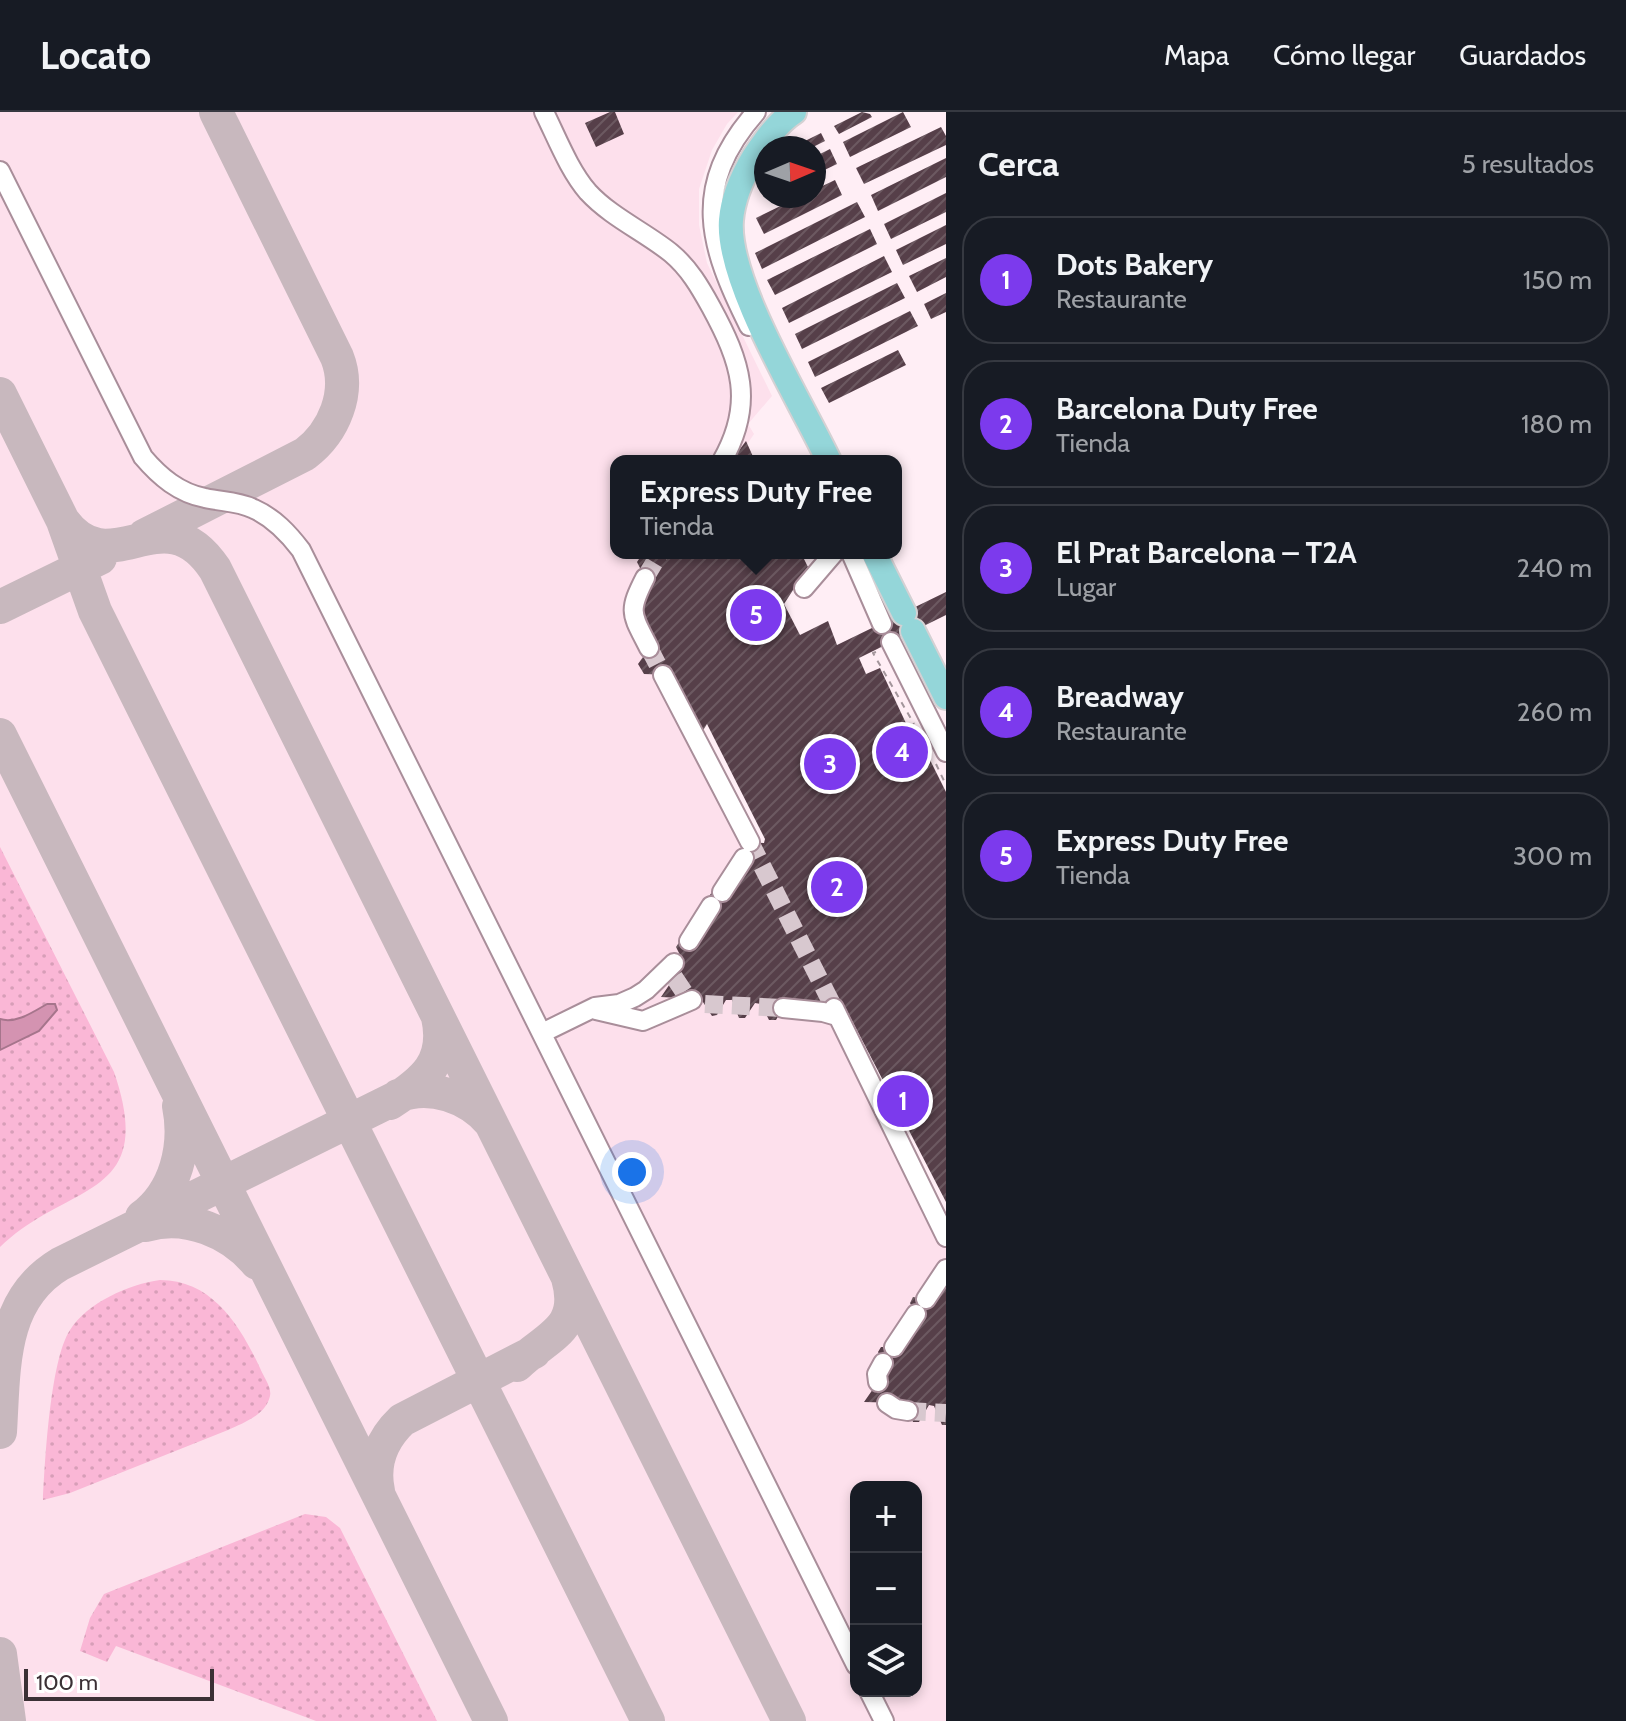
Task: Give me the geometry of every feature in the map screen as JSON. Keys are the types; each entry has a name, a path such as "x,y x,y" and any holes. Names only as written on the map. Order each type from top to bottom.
{"main road":[{"path":"794,112 760,148 736,192 731,221 732,246 748,295 826,455"},
{"path":"876,559 897,628 946,697"}],"lane":[{"path":"544,112 589,193 687,268 727,337 742,388 736,432 725,455"},
{"path":"756,112 730,146 717,180 713,204 715,246 730,288 815,455"},
{"path":"0,171 143,457 161,477 187,493 241,504 269,517 301,550 850,1653"},
{"path":"804,588 829,559"},
{"path":"855,559 897,628 946,752"},
{"path":"645,578 633,600 632,609 649,648"},
{"path":"542,1033 602,1005 623,1003 646,990 679,959 747,845 663,675"},
{"path":"585,1012 598,1010 643,1021 695,1001"},
{"path":"783,1008 836,1012 946,1237"},
{"path":"878,1382 877,1374 946,1269"},
{"path":"887,1403 896,1409 908,1411"},
{"path":"872,1697 884,1721"}],"shaded area":[{"path":"0,112 738,112 712,150 699,189 699,225 707,263 772,396 748,424 754,434 740,455 610,455 610,559 670,559 639,605 946,1213 946,1721 0,1721"},
{"path":"0,847 114,1072 125,1114 124,1144 115,1166 99,1183 26,1226 0,1247"},
{"path":"47,1004 55,1004 57,1010 39,1031 0,1050 0,1019 18,1019"},
{"path":"160,1280 195,1288 222,1308 243,1336 267,1382 270,1393 268,1403 253,1418 228,1430 70,1493 43,1500 53,1387 63,1345 70,1330 87,1311 110,1296"},
{"path":"305,1514 326,1517 340,1528 437,1721 316,1721 116,1646 107,1662 80,1651 90,1618 104,1594"}],"building":[{"path":"615,112 624,134 596,147 585,123"},
{"path":"862,112 872,117 839,134 834,126"},
{"path":"903,112 911,127 850,157 843,142"},
{"path":"941,127 946,136 946,145 864,184 856,168"},
{"path":"830,149 837,164 826,169 826,151"},
{"path":"946,158 946,177 878,211 871,195"},
{"path":"835,180 842,195 826,203 826,184"},
{"path":"946,193 946,212 891,239 884,224"},
{"path":"857,202 865,217 762,269 755,253"},
{"path":"776,208 816,208 764,234 756,218"},
{"path":"946,225 946,244 903,265 896,250"},
{"path":"870,229 877,244 775,295 767,280"},
{"path":"884,256 892,272 789,323 782,308"},
{"path":"946,258 946,277 917,292 909,276"},
{"path":"897,283 905,298 802,349 795,334"},
{"path":"946,293 946,312 931,319 924,304"},
{"path":"910,311 918,326 815,377 808,362"},
{"path":"898,350 906,365 829,403 821,388"},
{"path":"746,441 752,455 736,455"},
{"path":"639,559 804,559 808,567 784,604 800,635 828,621 837,645 946,592 946,615 859,658 866,674 880,668 912,736 917,734 946,792 946,1202 846,1009 785,1005 776,1020 769,1020 761,1004 755,1003 745,1018 739,1018 732,1000 726,1000 717,1015 712,1016 701,999 661,997 684,963 676,947 680,941 698,942 708,898 712,892 731,892 747,867 741,849 743,842 764,843 765,839 707,724 702,732 673,675 644,674 638,664 655,640 639,605 650,588 637,562"},
{"path":"946,1281 946,1425 942,1425 934,1406 929,1405 919,1422 913,1422 904,1403 864,1402 887,1369 878,1352 881,1347 901,1347 919,1320 910,1303 913,1297 933,1300"}],"taxiway":[{"path":"144,536 305,454 332,423 341,397 341,370 337,357 216,112"},
{"path":"0,394 63,521 95,611 648,1721"},
{"path":"63,521 81,539 100,545 119,545 157,537 176,538 196,547 215,569 789,1721"},
{"path":"0,607 100,558"},
{"path":"0,735 491,1721"},
{"path":"390,1103 413,1087 430,1069 440,1046 438,1017"},
{"path":"398,1096 423,1091 448,1095 472,1106 491,1123"},
{"path":"0,1432 9,1337 26,1296 40,1279 60,1264 408,1092"},
{"path":"142,1217 163,1195 176,1167 181,1137 179,1106"},
{"path":"146,1225 177,1222 207,1228 234,1242 257,1263"},
{"path":"517,1365 566,1321 571,1296 568,1278"},
{"path":"378,1491 376,1471 380,1452 402,1420 534,1352"},
{"path":"0,1654 9,1721"}],"tunnel":[{"path":"645,578 656,559"},
{"path":"649,648 663,675"},
{"path":"750,842 834,1008"},
{"path":"674,977 688,998"},
{"path":"705,1004 783,1008"},
{"path":"908,1411 946,1413"}],"place":[{"name":"Express Duty Free","path":"756,615"},
{"name":"Breadway","path":"902,752"},
{"name":"El Prat Barcelona – T2A","path":"830,764"},
{"name":"Barcelona Duty Free","path":"837,887"},
{"name":"Dots Bakery","path":"903,1101"}]}
